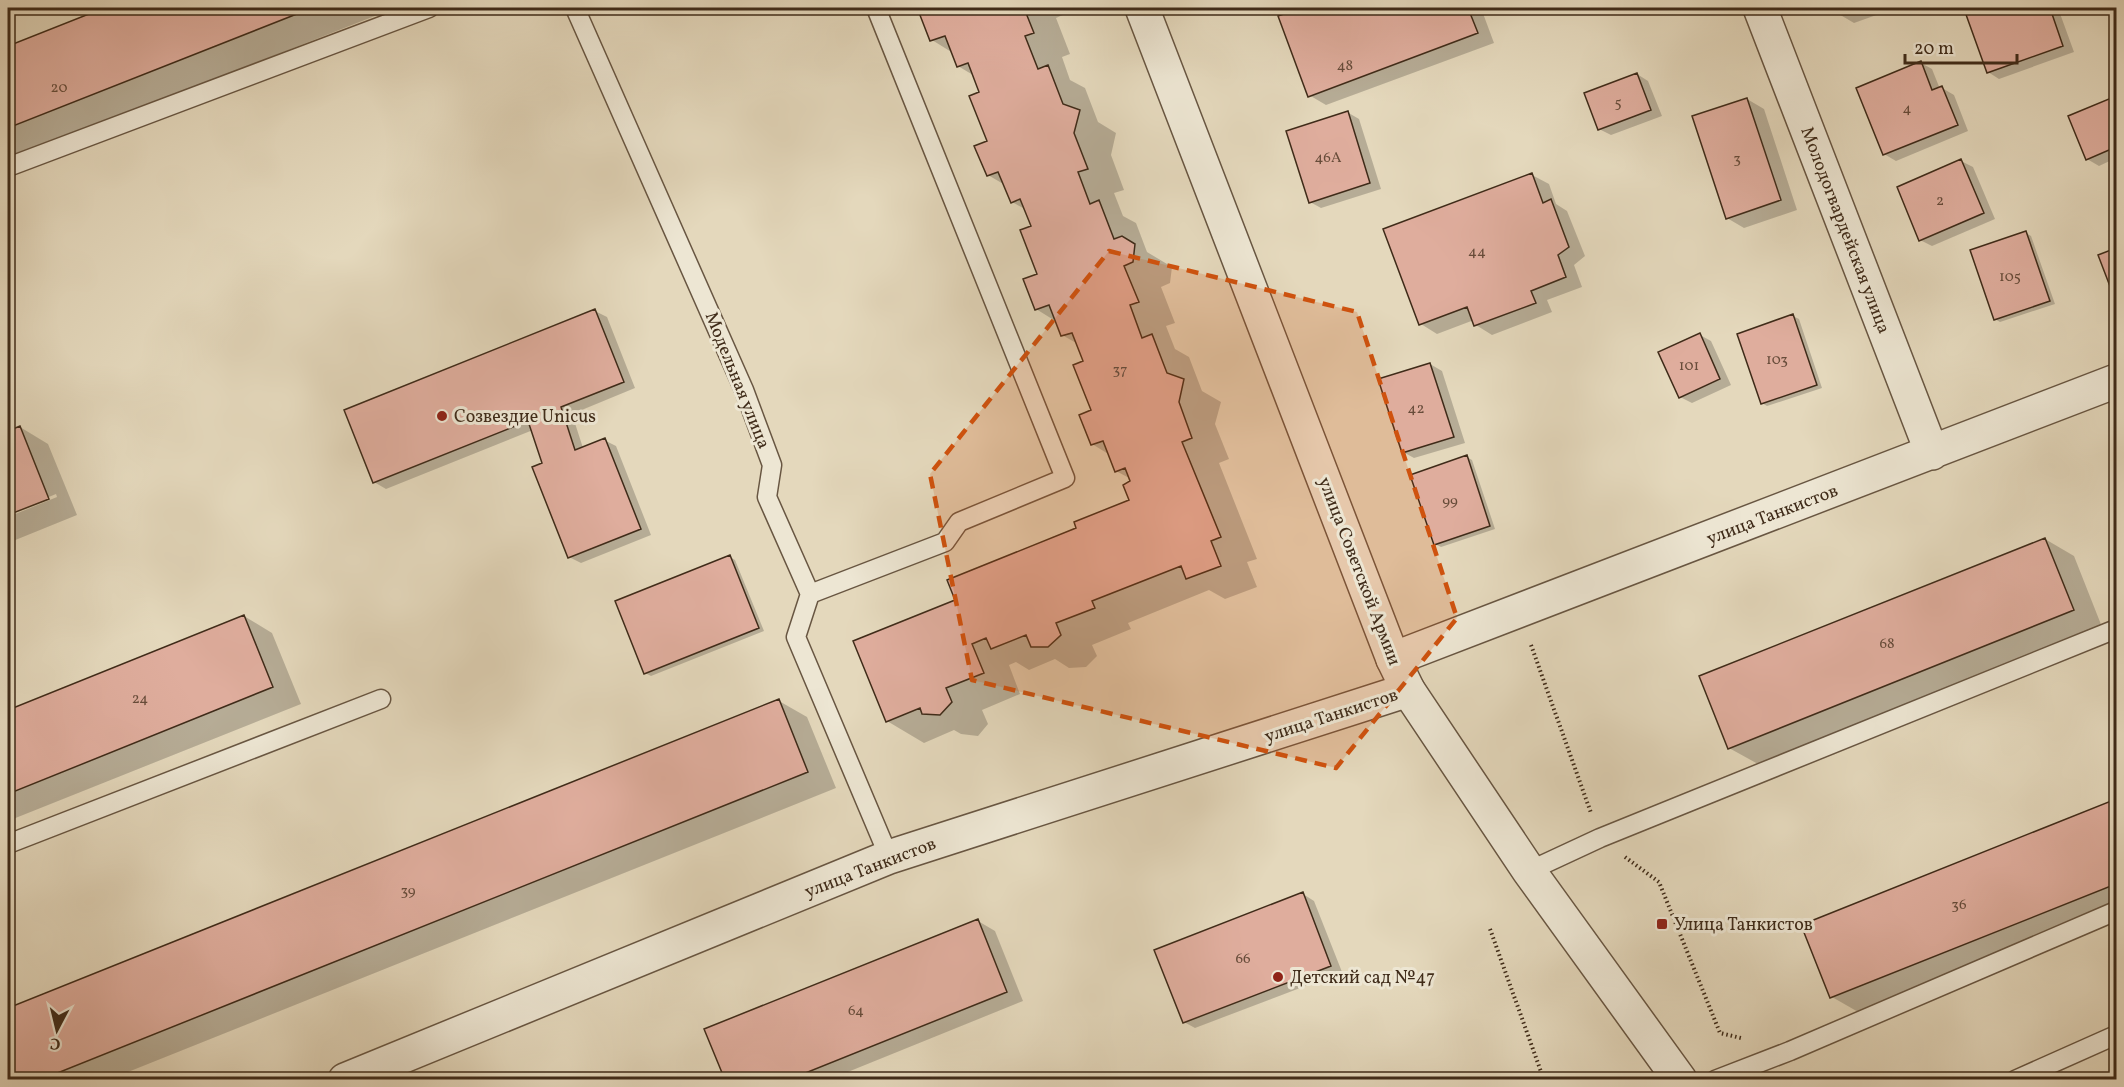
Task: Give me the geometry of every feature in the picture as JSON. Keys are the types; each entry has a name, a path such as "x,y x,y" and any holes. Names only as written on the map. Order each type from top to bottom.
{"street":[{"name":"улица Советской Армии","path":"1142,8 1408,690 1529,871 1680,1080"},
{"name":"Молодогвардейская улица","path":"1760,8 1932,453"},
{"name":"улица Танкистов","path":"1394,658 2116,381"},
{"name":"улица Танкистов","path":"345,1080 889,857 1408,690"}],"lane":[{"path":"8,167 429,8"},
{"name":"Модельная улица","path":"575,8 744,390 772,465 767,497 810,594"},
{"path":"876,8 1065,478 959,522 945,542 810,594 796,637 889,857"},
{"path":"1529,871 1600,838 2116,629"},
{"path":"8,844 381,699"},
{"path":"1715,1080 1790,1052 2116,911"},
{"path":"2015,1080 2116,1035"}],"path":[{"path":"1518,610 1600,838 1659,882 1720,1033 1790,1052"},
{"path":"1490,928 1544,1080"}],"highlighted area":[{"path":"1109,251 1357,312 1457,618 1336,768 972,680 930,474"}],"building":[{"path":"104,8 312,8 8,128 8,46"},
{"path":"924,8 1024,8 1034,33 1025,36 1038,69 1048,65 1063,104 1080,110 1074,133 1088,169 1078,172 1090,204 1099,200 1114,239 1122,236 1135,244 1133,262 1124,266 1139,302 1130,305 1142,338 1152,334 1167,373 1184,379 1179,402 1192,438 1182,442 1221,537 1211,541 1221,566 1186,579 1181,566 1092,601 1095,608 1056,623 1061,635 1048,647 1031,647 1026,635 991,649 986,638 972,644 984,673 946,688 952,702 940,715 922,714 920,708 886,722 853,641 955,600 947,580 1076,528 1074,522 1129,500 1123,485 1130,481 1125,468 1115,472 1103,441 1091,445 1079,415 1091,410 1073,365 1083,361 1072,333 1061,336 1049,305 1035,310 1023,279 1037,274 1020,230 1031,226 1020,199 1011,203 998,172 987,176 974,146 987,141 969,96 979,92 968,63 957,67 945,36 930,41 918,10"},
{"path":"1301,8 1468,8 1478,33 1308,97 1278,16"},
{"path":"1833,8 1854,8 1836,14"},
{"path":"2050,8 2063,46 1987,73 1964,9"},
{"path":"1921,61 1932,90 1942,86 1958,125 1883,155 1856,88"},
{"path":"1637,73 1651,110 1598,130 1584,93"},
{"path":"2116,96 2116,147 2086,160 2068,116"},
{"path":"1747,98 1781,200 1726,219 1692,116"},
{"path":"1348,111 1370,183 1309,203 1286,131"},
{"path":"1961,159 1984,213 1919,241 1897,187"},
{"path":"1532,173 1543,203 1551,199 1569,247 1558,255 1566,277 1531,291 1536,303 1474,326 1467,307 1419,325 1383,229"},
{"path":"2026,231 2050,301 1994,320 1970,250"},
{"path":"2116,248 2116,302 2098,255"},
{"path":"595,309 624,382 561,407 575,450 605,438 641,529 568,558 532,467 542,463 528,421 373,483 344,410"},
{"path":"1793,314 1817,385 1761,404 1737,334"},
{"path":"1700,333 1720,379 1679,398 1658,352"},
{"path":"1430,363 1454,437 1402,453 1378,379"},
{"path":"20,426 49,499 8,515 8,431"},
{"path":"1467,455 1490,526 1434,545 1410,475"},
{"path":"2045,538 2074,610 1728,749 1699,676"},
{"path":"730,555 759,628 644,674 615,601"},
{"path":"244,615 273,687 8,794 8,710"},
{"path":"779,699 808,772 40,1080 8,1080 8,1008"},
{"path":"2116,799 2116,884 1830,998 1801,925"},
{"path":"1303,892 1331,966 1183,1023 1154,950"},
{"path":"978,919 1007,992 788,1080 725,1080 704,1029"}],"place":[{"name":"Созвездие Unicus","path":"442,416"},
{"name":"Улица Танкистов","path":"1662,924"},
{"name":"Детский сад №47","path":"1278,977"}]}
